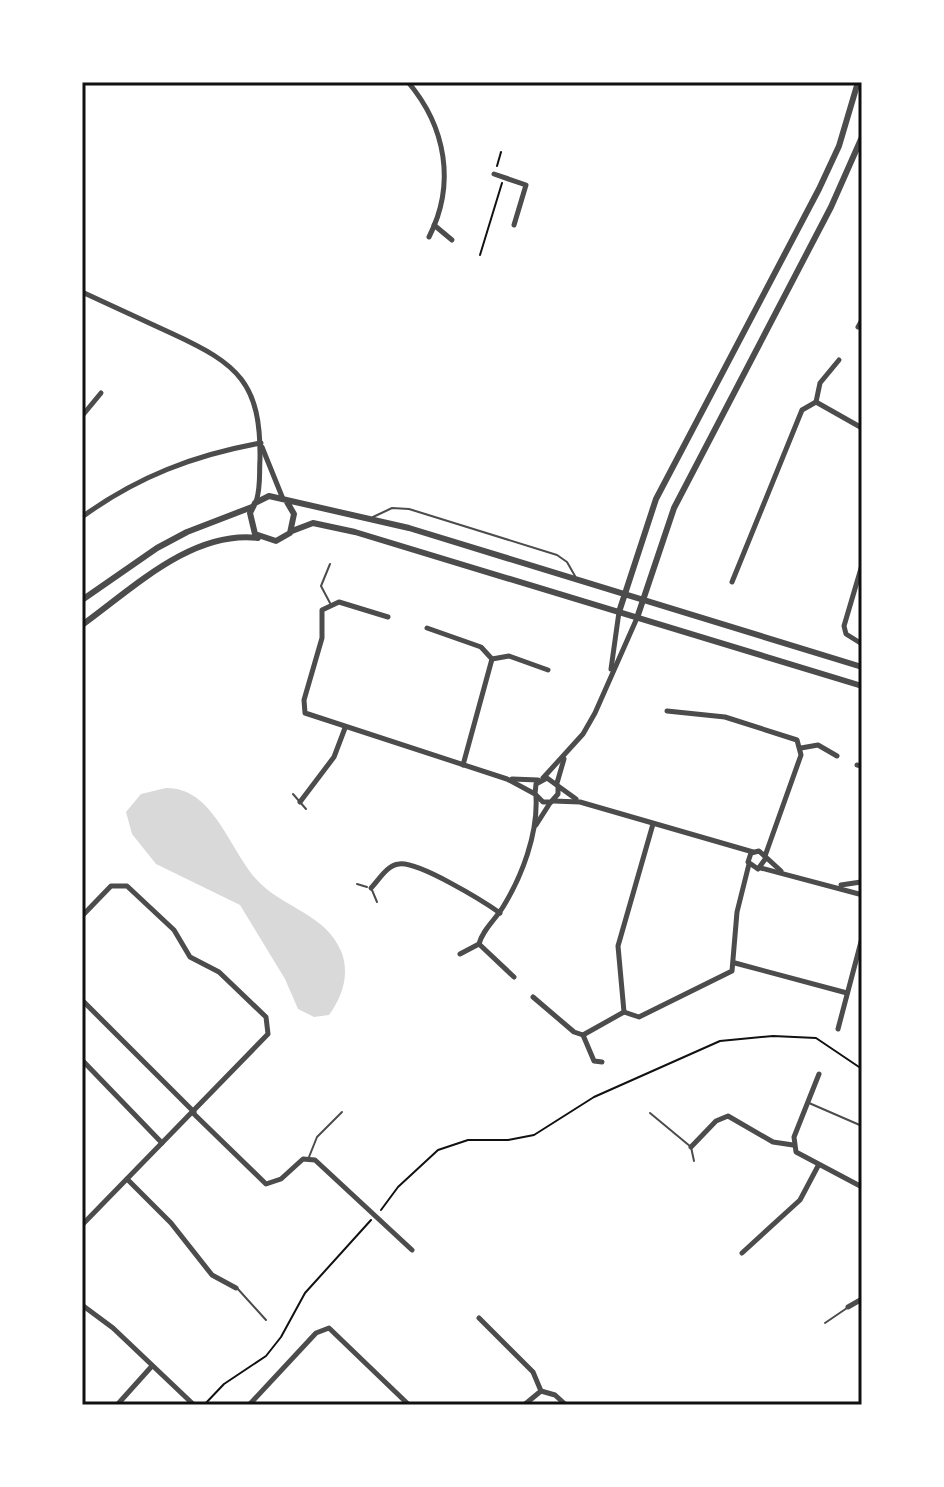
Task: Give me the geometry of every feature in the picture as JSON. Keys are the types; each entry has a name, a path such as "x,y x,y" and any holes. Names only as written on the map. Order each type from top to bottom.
{"street":[{"path":"408,82 435,125 444,155 444,189 429,237"},
{"path":"414,89 422,82"},
{"path":"610,674 619,612 656,499 819,189 853,105 858,82"},
{"path":"853,105 862,108"},
{"path":"534,829 536,784 568,751 595,713 637,618 674,508 831,207 862,137"},
{"path":"494,174 526,185 514,225"},
{"path":"434,225 452,240"},
{"path":"82,292 227,362 254,399 261,443 294,520 290,533"},
{"path":"858,327 862,320"},
{"path":"816,402 820,383 839,360"},
{"path":"82,416 101,393"},
{"path":"732,582 798,417 809,404 816,402 862,428"},
{"path":"260,538 249,520 254,505 261,443"},
{"path":"82,517 155,473 222,450 261,443"},
{"path":"82,600 157,548 269,496 372,517 862,667"},
{"path":"83,624 163,566 193,551 224,539 276,541 313,523 355,532 862,686"},
{"path":"862,565 844,626 846,634 862,644"},
{"path":"388,617 339,602 330,603 322,610 322,638 304,700 305,713 507,779 535,796 552,801 580,802 729,847 755,851 785,873"},
{"path":"427,628 481,647 492,659"},
{"path":"492,659 509,656 548,670"},
{"path":"463,765 492,659"},
{"path":"667,711 725,717 790,736 801,748"},
{"path":"300,802 334,757 345,728"},
{"path":"801,748 818,745 837,756"},
{"path":"743,888 766,857 801,748"},
{"path":"460,954 479,944 485,930 512,893 534,829 552,801 560,767 568,751"},
{"path":"507,779 542,779 557,785 580,802"},
{"path":"624,1012 618,946 653,824"},
{"path":"533,997 574,1032 583,1035 624,1012 639,1017 722,979 735,963 737,912 748,863 772,834"},
{"path":"729,847 760,869 836,885 861,897 862,881 836,885"},
{"path":"371,888 389,868 405,864 459,887 500,913"},
{"path":"82,916 111,886 127,886 174,930 190,957 219,972 266,1017 268,1034 82,1225"},
{"path":"838,1029 862,938"},
{"path":"479,944 514,977"},
{"path":"735,963 847,993"},
{"path":"82,1000 266,1184 281,1179 298,1162 309,1158 320,1164 412,1250"},
{"path":"583,1035 594,1061 602,1062"},
{"path":"82,1060 162,1143"},
{"path":"793,1145 819,1074"},
{"path":"691,1147 716,1121 728,1116 773,1142 793,1145 802,1158 862,1187"},
{"path":"742,1253 800,1200 818,1166"},
{"path":"127,1179 171,1223 212,1275 236,1288"},
{"path":"848,1307 862,1299"},
{"path":"82,1305 194,1405"},
{"path":"479,1318 533,1372 541,1391"},
{"path":"249,1405 316,1333 329,1328 409,1405"},
{"path":"117,1405 152,1366"},
{"path":"524,1405 541,1391"},
{"path":"541,1391 555,1395 566,1405"}],"lane":[{"path":"372,517 392,508 421,513 557,555 567,562 578,580"},
{"path":"330,564 321,586 330,603"},
{"path":"293,794 306,809"},
{"path":"357,884 371,888 377,902"},
{"path":"809,1103 862,1126"},
{"path":"309,1158 317,1137 342,1112"},
{"path":"650,1113 691,1147 694,1161"},
{"path":"236,1288 266,1320"},
{"path":"825,1323 848,1307"}],"path":[{"path":"494,174 501,152"},
{"path":"480,255 504,178"},
{"path":"610,1090 736,1038 816,1038 862,1069"}],"shaded area":[{"path":"166,788 182,790 208,808 257,880 314,919 334,938 344,959 345,976 338,1000 329,1015 314,1017 298,1009 285,979 240,905 156,864 132,834 126,812 141,794"}]}
